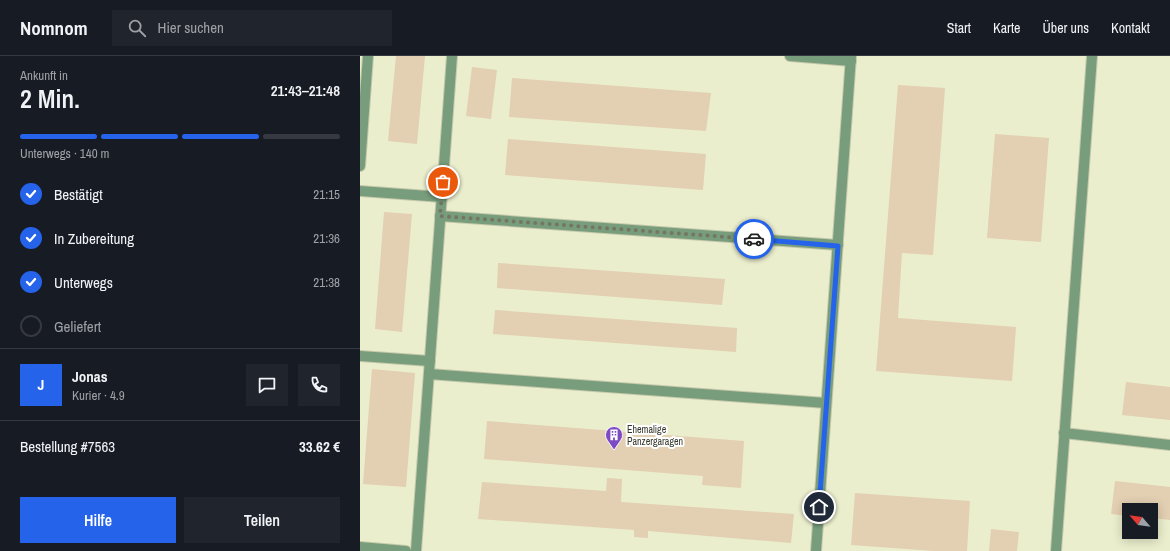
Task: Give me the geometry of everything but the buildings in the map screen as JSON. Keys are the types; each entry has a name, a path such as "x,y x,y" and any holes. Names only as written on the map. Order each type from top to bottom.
{"street":[{"path":"360,166 368,56"},
{"path":"416,551 452,56"},
{"path":"790,56 851,58 816,551"},
{"path":"1056,551 1092,56"},
{"path":"360,191 442,197"},
{"path":"440,216 838,246"},
{"path":"360,356 430,361"},
{"path":"429,374 826,403"},
{"path":"1064,433 1170,445"},
{"path":"360,547 406,551"}],"way so far":[{"path":"443,182 440,216 754,239"}],"place":[{"name":"Ehemalige Panzergaragen","path":"614,450"}],"route":[{"path":"754,239 838,246 819,507"}]}
